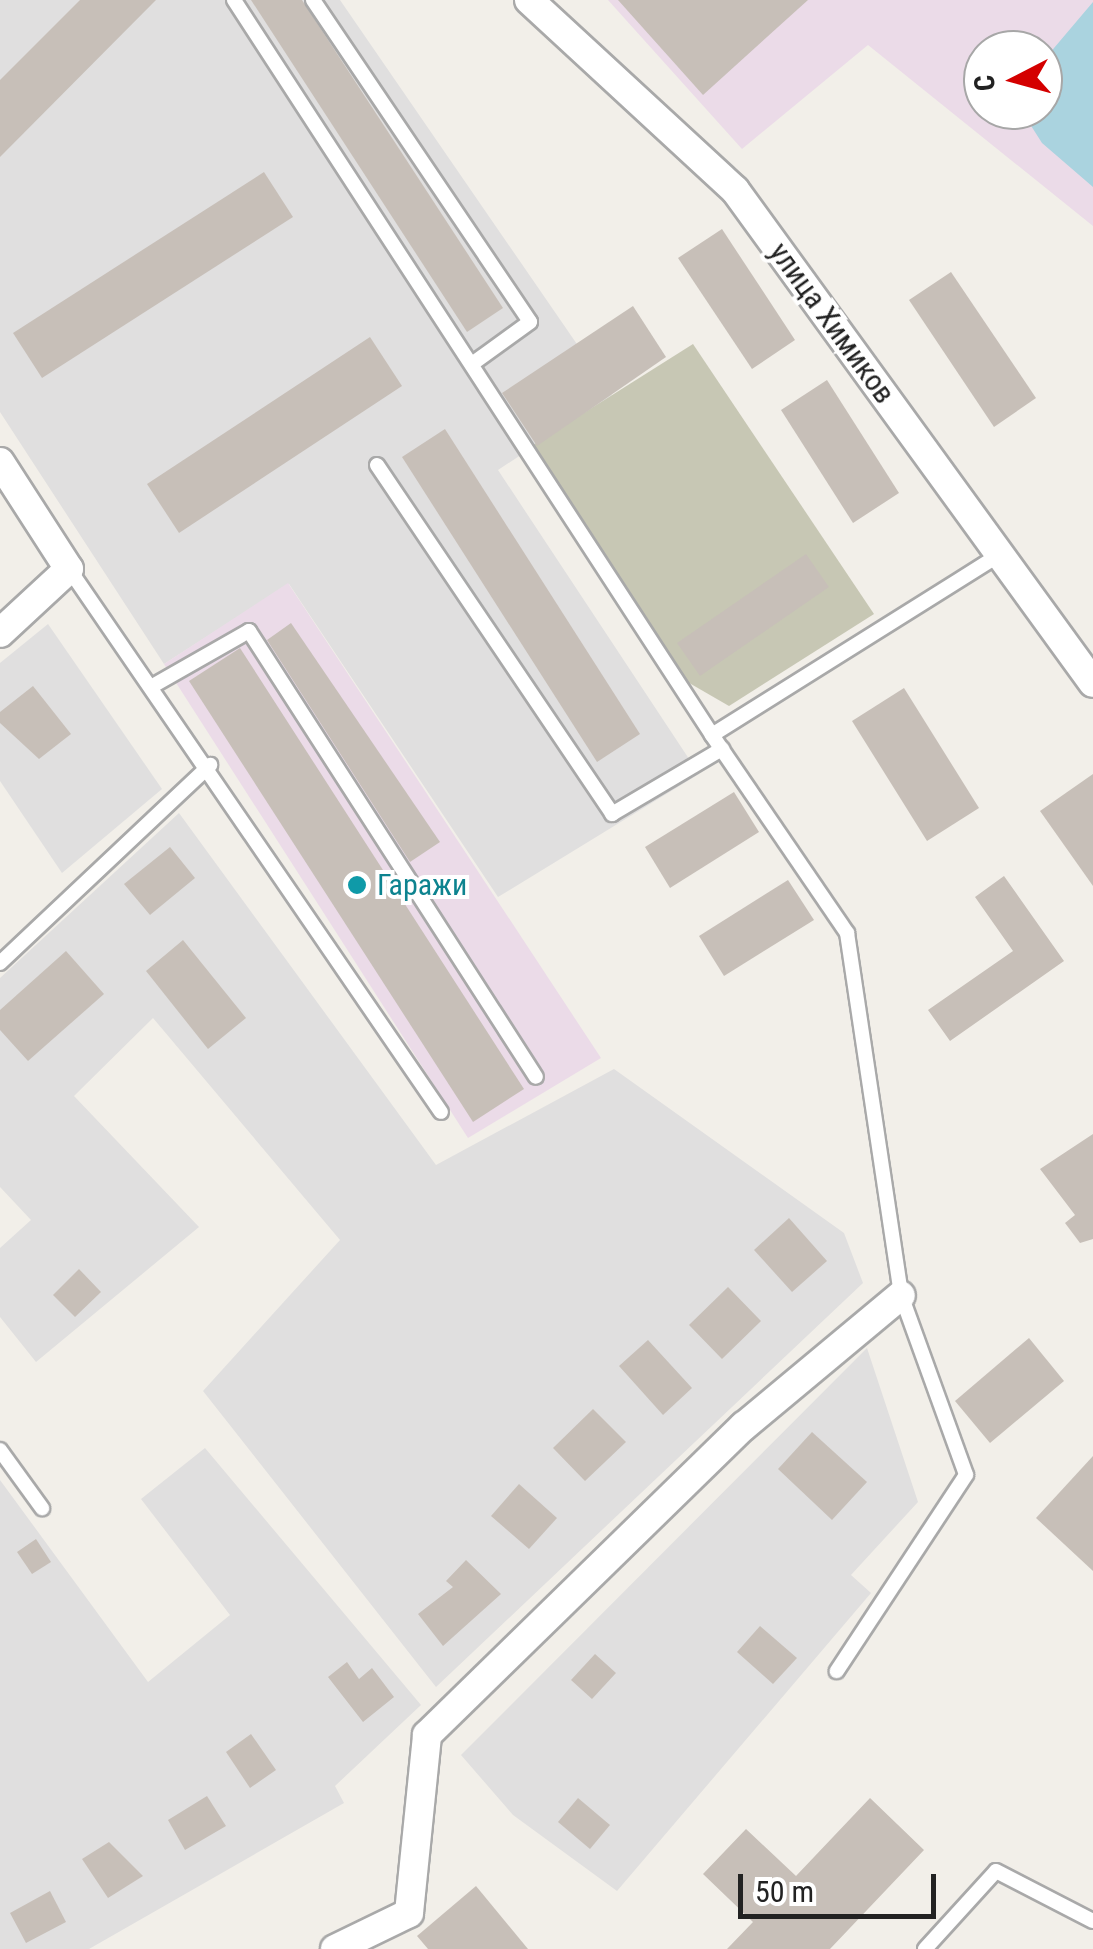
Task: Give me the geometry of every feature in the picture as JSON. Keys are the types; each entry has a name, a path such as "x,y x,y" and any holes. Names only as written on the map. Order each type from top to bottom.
{"street":[{"name":"улица Химиков","path":"529,0 735,190 1093,684"},
{"path":"0,462 69,568 0,632"},
{"path":"335,1949 409,1914 427,1736 744,1426 901,1295"}],"lane":[{"path":"234,0 712,735 848,933 901,1295 966,1475 837,1671"},
{"path":"313,0 530,322 472,364"},
{"path":"378,465 612,814 722,749"},
{"path":"712,735 1002,554"},
{"path":"69,568 156,684 442,1112"},
{"path":"156,684 249,631 536,1077"},
{"path":"0,963 210,765"},
{"path":"0,1450 42,1508"},
{"path":"926,1949 996,1871 1093,1921"}],"shaded area":[{"path":"0,0 340,0 612,395 498,470 699,774 498,897 289,584 164,664 0,412"},
{"path":"608,0 1093,0 1093,226 974,130 1063,130 1063,30 963,30 963,121 868,45 742,149"},
{"path":"693,344 874,614 729,706 684,680 533,445"},
{"path":"288,583 601,1058 468,1138 164,664"},
{"path":"48,624 162,789 62,873 0,781 0,663"},
{"path":"179,813 436,1165 614,1069 844,1233 863,1283 436,1687 203,1391 340,1240 153,1018 74,1096 199,1227 36,1362 0,1317 0,1248 31,1220 0,1187 0,978"},
{"path":"867,1348 918,1502 851,1575 871,1593 617,1891 513,1815 461,1755"},
{"path":"205,1448 421,1705 335,1786 344,1803 89,1949 0,1949 0,1480 148,1682 230,1615 141,1499"}],"water":[{"path":"1093,2 1093,187 1042,143 1034,130 1063,130 1063,37"}],"building":[{"path":"80,0 156,0 0,157 0,80"},
{"path":"251,0 302,0 503,308 467,332"},
{"path":"618,0 808,0 703,95"},
{"path":"264,172 293,217 42,378 13,333"},
{"path":"722,229 795,340 752,369 678,258"},
{"path":"951,272 1036,398 994,427 909,300"},
{"path":"633,306 666,357 537,446 502,393"},
{"path":"370,337 402,386 179,533 147,484"},
{"path":"827,380 899,493 853,523 781,410"},
{"path":"445,429 640,734 597,762 402,457"},
{"path":"806,554 829,587 700,676 677,643"},
{"path":"291,623 440,842 410,862 267,640"},
{"name":"Гаражи","path":"240,648 524,1089 473,1122 189,681"},
{"path":"33,686 71,734 39,759 0,723 0,712"},
{"path":"904,688 979,808 927,841 852,721"},
{"path":"1093,774 1093,886 1040,811"},
{"path":"734,792 759,832 670,888 645,847"},
{"path":"170,847 195,878 150,915 124,884"},
{"path":"1004,876 1064,961 950,1041 928,1010 1013,951 975,897"},
{"path":"788,880 814,920 724,976 699,936"},
{"path":"183,940 246,1018 208,1049 146,971"},
{"path":"66,951 104,994 28,1061 0,1030 0,1010"},
{"path":"1093,1134 1093,1239 1080,1243 1065,1223 1075,1215 1040,1169"},
{"path":"789,1218 827,1261 792,1292 754,1250"},
{"path":"79,1269 101,1292 75,1317 53,1295"},
{"path":"728,1287 761,1321 722,1359 689,1325"},
{"path":"1029,1338 1064,1381 990,1443 955,1401"},
{"path":"648,1340 692,1388 663,1415 619,1366"},
{"path":"593,1409 626,1442 585,1481 553,1448"},
{"path":"812,1432 867,1482 832,1520 778,1469"},
{"path":"1093,1456 1093,1571 1036,1518"},
{"path":"519,1484 557,1518 529,1549 491,1516"},
{"path":"36,1539 51,1562 32,1574 17,1552"},
{"path":"466,1560 501,1594 443,1646 418,1614 453,1587 446,1581"},
{"path":"760,1626 797,1658 773,1684 737,1652"},
{"path":"595,1654 616,1673 592,1699 571,1680"},
{"path":"347,1662 359,1679 372,1668 394,1697 363,1722 328,1677"},
{"path":"251,1734 276,1770 250,1788 226,1752"},
{"path":"207,1796 226,1826 185,1850 168,1820"},
{"path":"578,1798 610,1825 590,1849 558,1822"},
{"path":"870,1798 924,1850 830,1949 727,1949 753,1922 703,1874 746,1829 796,1876"},
{"path":"109,1842 143,1876 108,1898 82,1859"},
{"path":"476,1886 528,1949 428,1949 417,1936"},
{"path":"50,1891 66,1922 26,1943 10,1913"}],"place":[{"name":"Гаражи","path":"357,885"}]}
